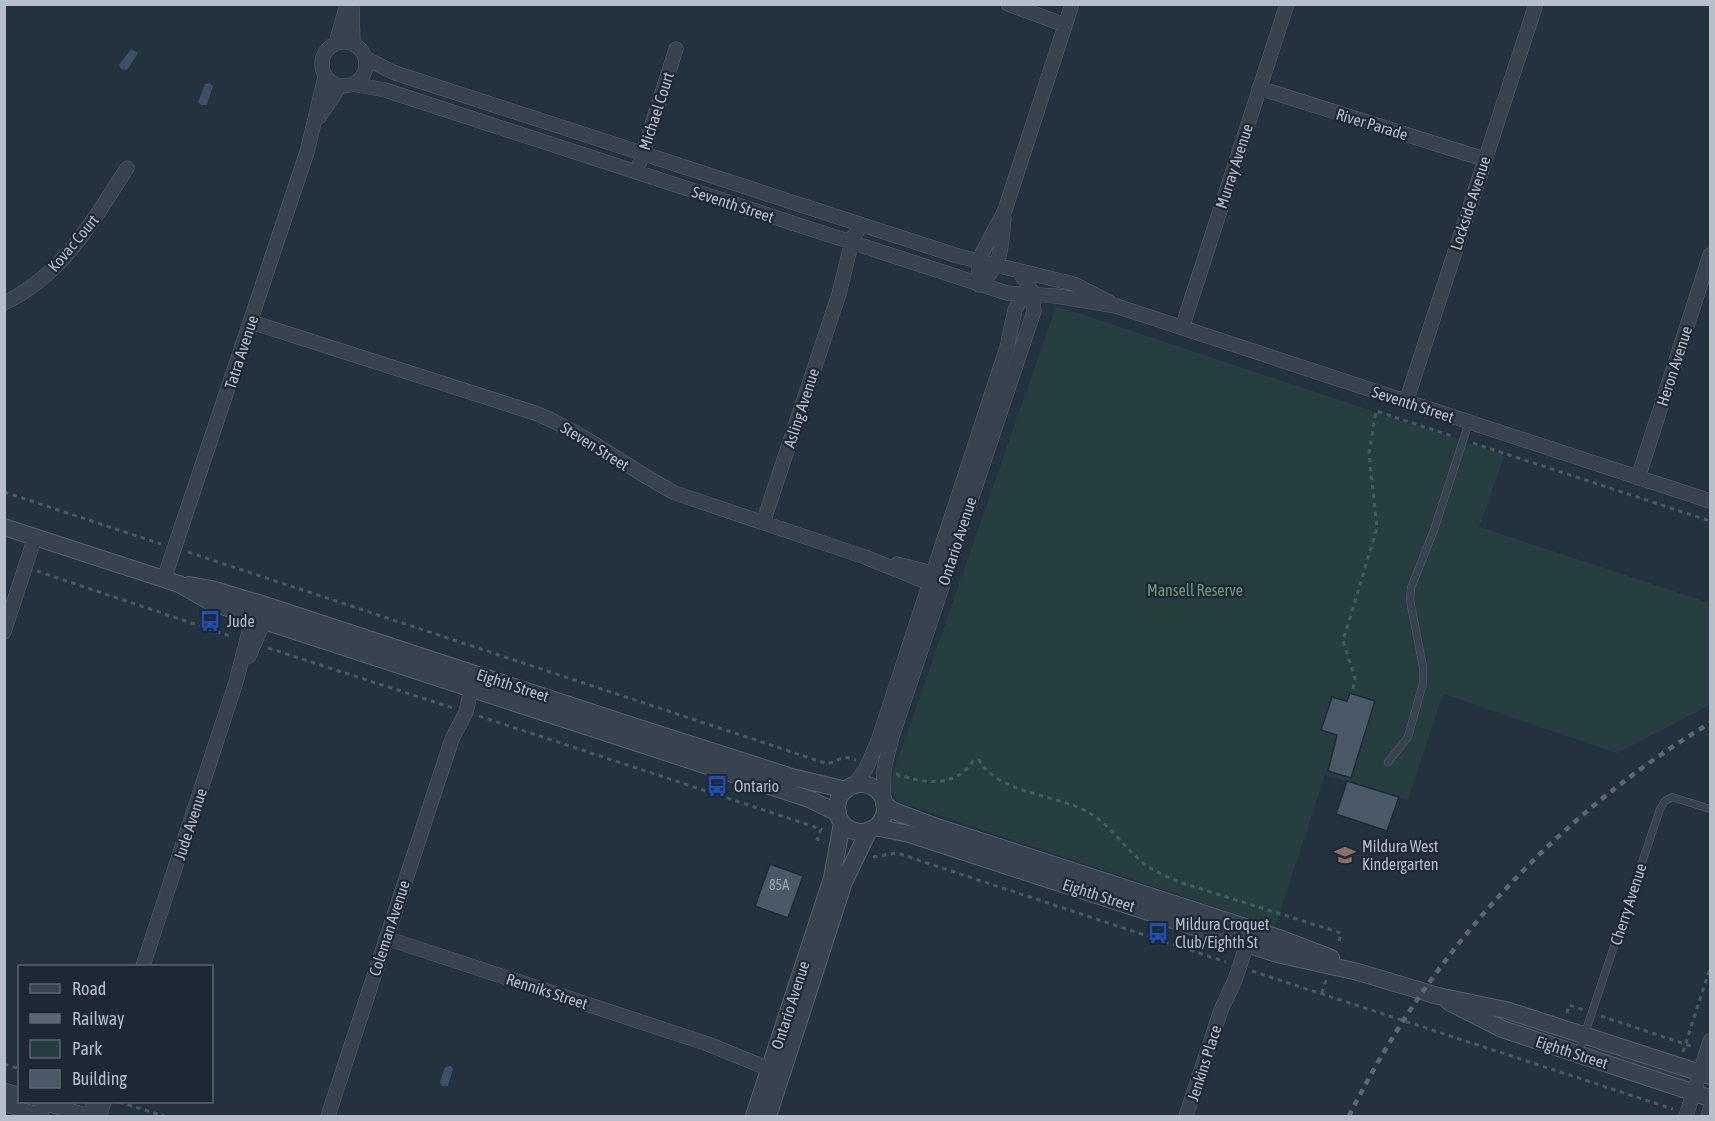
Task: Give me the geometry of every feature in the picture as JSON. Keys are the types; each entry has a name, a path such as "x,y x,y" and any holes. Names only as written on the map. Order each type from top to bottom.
{"street":[{"path":"336,43 347,4"},
{"path":"352,4 353,44 365,58 365,70 347,85 325,77 321,60 326,50 336,43 353,44"},
{"path":"1008,4 1065,25"},
{"path":"979,285 979,262 1005,210 1072,4"},
{"name":"Murray Avenue","path":"1182,328 1287,4"},
{"name":"Lockside Avenue","path":"1406,402 1536,4"},
{"name":"Michael Court","path":"637,173 676,50"},
{"name":"Seventh Street","path":"365,58 395,73 862,225 979,262 1046,276 1092,291 1116,306"},
{"name":"Tatra Avenue","path":"172,581 176,548 315,124 325,77"},
{"name":"Tatra Avenue","path":"315,124 347,85"},
{"name":"Seventh Street","path":"347,85 386,90 979,285 1116,306 1710,501"},
{"name":"River Parade","path":"1259,88 1484,159"},
{"name":"Kovac Court","path":"4,303 30,288 68,255 127,168"},
{"path":"979,285 996,266 1005,210"},
{"name":"Asling Avenue","path":"764,523 862,225"},
{"name":"Heron Avenue","path":"1638,478 1710,255"},
{"path":"1019,270 1028,293 1046,276"},
{"name":"Ontario Avenue","path":"850,788 869,764 1006,347 1015,310 1028,293"},
{"name":"Ontario Avenue","path":"883,801 884,769 1034,311 1028,293"},
{"name":"Steven Street","path":"251,322 556,422 675,493 930,578"},
{"name":"Eighth Street","path":"4,527 172,581 209,601 260,614 470,682 809,799 840,818"},
{"path":"4,632 35,537"},
{"path":"930,578 943,584"},
{"name":"Jude Avenue","path":"143,965 260,614"},
{"name":"Eighth Street","path":"470,682 792,777 850,788"},
{"name":"Coleman Avenue","path":"328,1116 470,682"},
{"path":"850,788 874,788 883,801 883,817 872,829 855,831 840,818 839,800 850,788"},
{"name":"Eighth Street","path":"883,801 894,811 934,826 1279,938 1358,972"},
{"name":"Ontario Avenue","path":"754,1116 840,847 840,818"},
{"name":"Ontario Avenue","path":"768,1116 856,853 872,829"},
{"name":"Eighth Street","path":"872,829 917,837 1298,959 1358,972 1438,996 1506,1010 1705,1074"},
{"name":"Renniks Street","path":"386,938 771,1064"},
{"name":"Jenkins Place","path":"1186,1116 1242,942"},
{"name":"Eighth Street","path":"1438,996 1486,1023 1710,1098"},
{"path":"1686,1116 1693,1092 1705,1074 1710,1041"},
{"path":"47,1103 89,1116"},
{"path":"4,1104 42,1116"},
{"path":"1708,1116 1710,1109"}],"lane":[{"path":"1388,762 1408,737 1423,683 1423,667 1410,600 1412,588 1434,531 1469,422"},
{"name":"Cherry Avenue","path":"1578,1054 1660,809 1665,801 1672,797 1710,809"}],"path":[{"path":"1353,689 1355,678 1343,641 1377,528 1369,453 1376,411 1710,521"},
{"path":"4,492 828,764 844,757 869,764"},
{"path":"26,568 820,829 817,839 840,847"},
{"path":"884,769 915,780 941,781 964,773 973,761 979,760 988,773 1001,781 1060,799 1087,811 1101,820 1149,867 1161,874 1182,883 1271,910"},
{"path":"856,853 877,859 897,853 1655,1104"},
{"path":"1678,1066 1710,968"},
{"path":"1665,1107 1672,1085"},
{"path":"125,1103 164,1116"}],"green space":[{"name":"Mansell Reserve","path":"1056,306 1505,455 1479,527 1710,603 1710,705 1617,753 1443,694 1408,800 1325,775 1275,927 898,802 891,792 891,779"},
{"path":"1490,1014 1575,1038 1573,1045 1509,1027"},
{"path":"1590,1043 1688,1077 1686,1082 1588,1049"}],"water":[{"path":"131,49 138,53 127,70 121,69 119,65"},
{"path":"210,83 213,86 207,105 201,105 198,102 205,84"},
{"path":"451,1066 453,1069 448,1086 442,1086 440,1082 445,1067"}],"building":[{"path":"1350,693 1375,701 1351,778 1328,771 1337,735 1321,730 1332,697 1347,701"},
{"path":"1347,781 1399,797 1387,831 1336,814"},
{"path":"770,864 803,876 788,918 755,906"}],"railway":[{"path":"1349,1116 1381,1056 1418,999 1458,945 1501,894 1599,801 1653,760 1710,723"}],"place":[{"name":"Jude","path":"210,621"},
{"name":"Ontario","path":"717,786"},
{"name":"Mildura West Kindergarten","path":"1345,855"},
{"name":"Mildura Croquet Club/Eighth St","path":"1158,933"}]}
